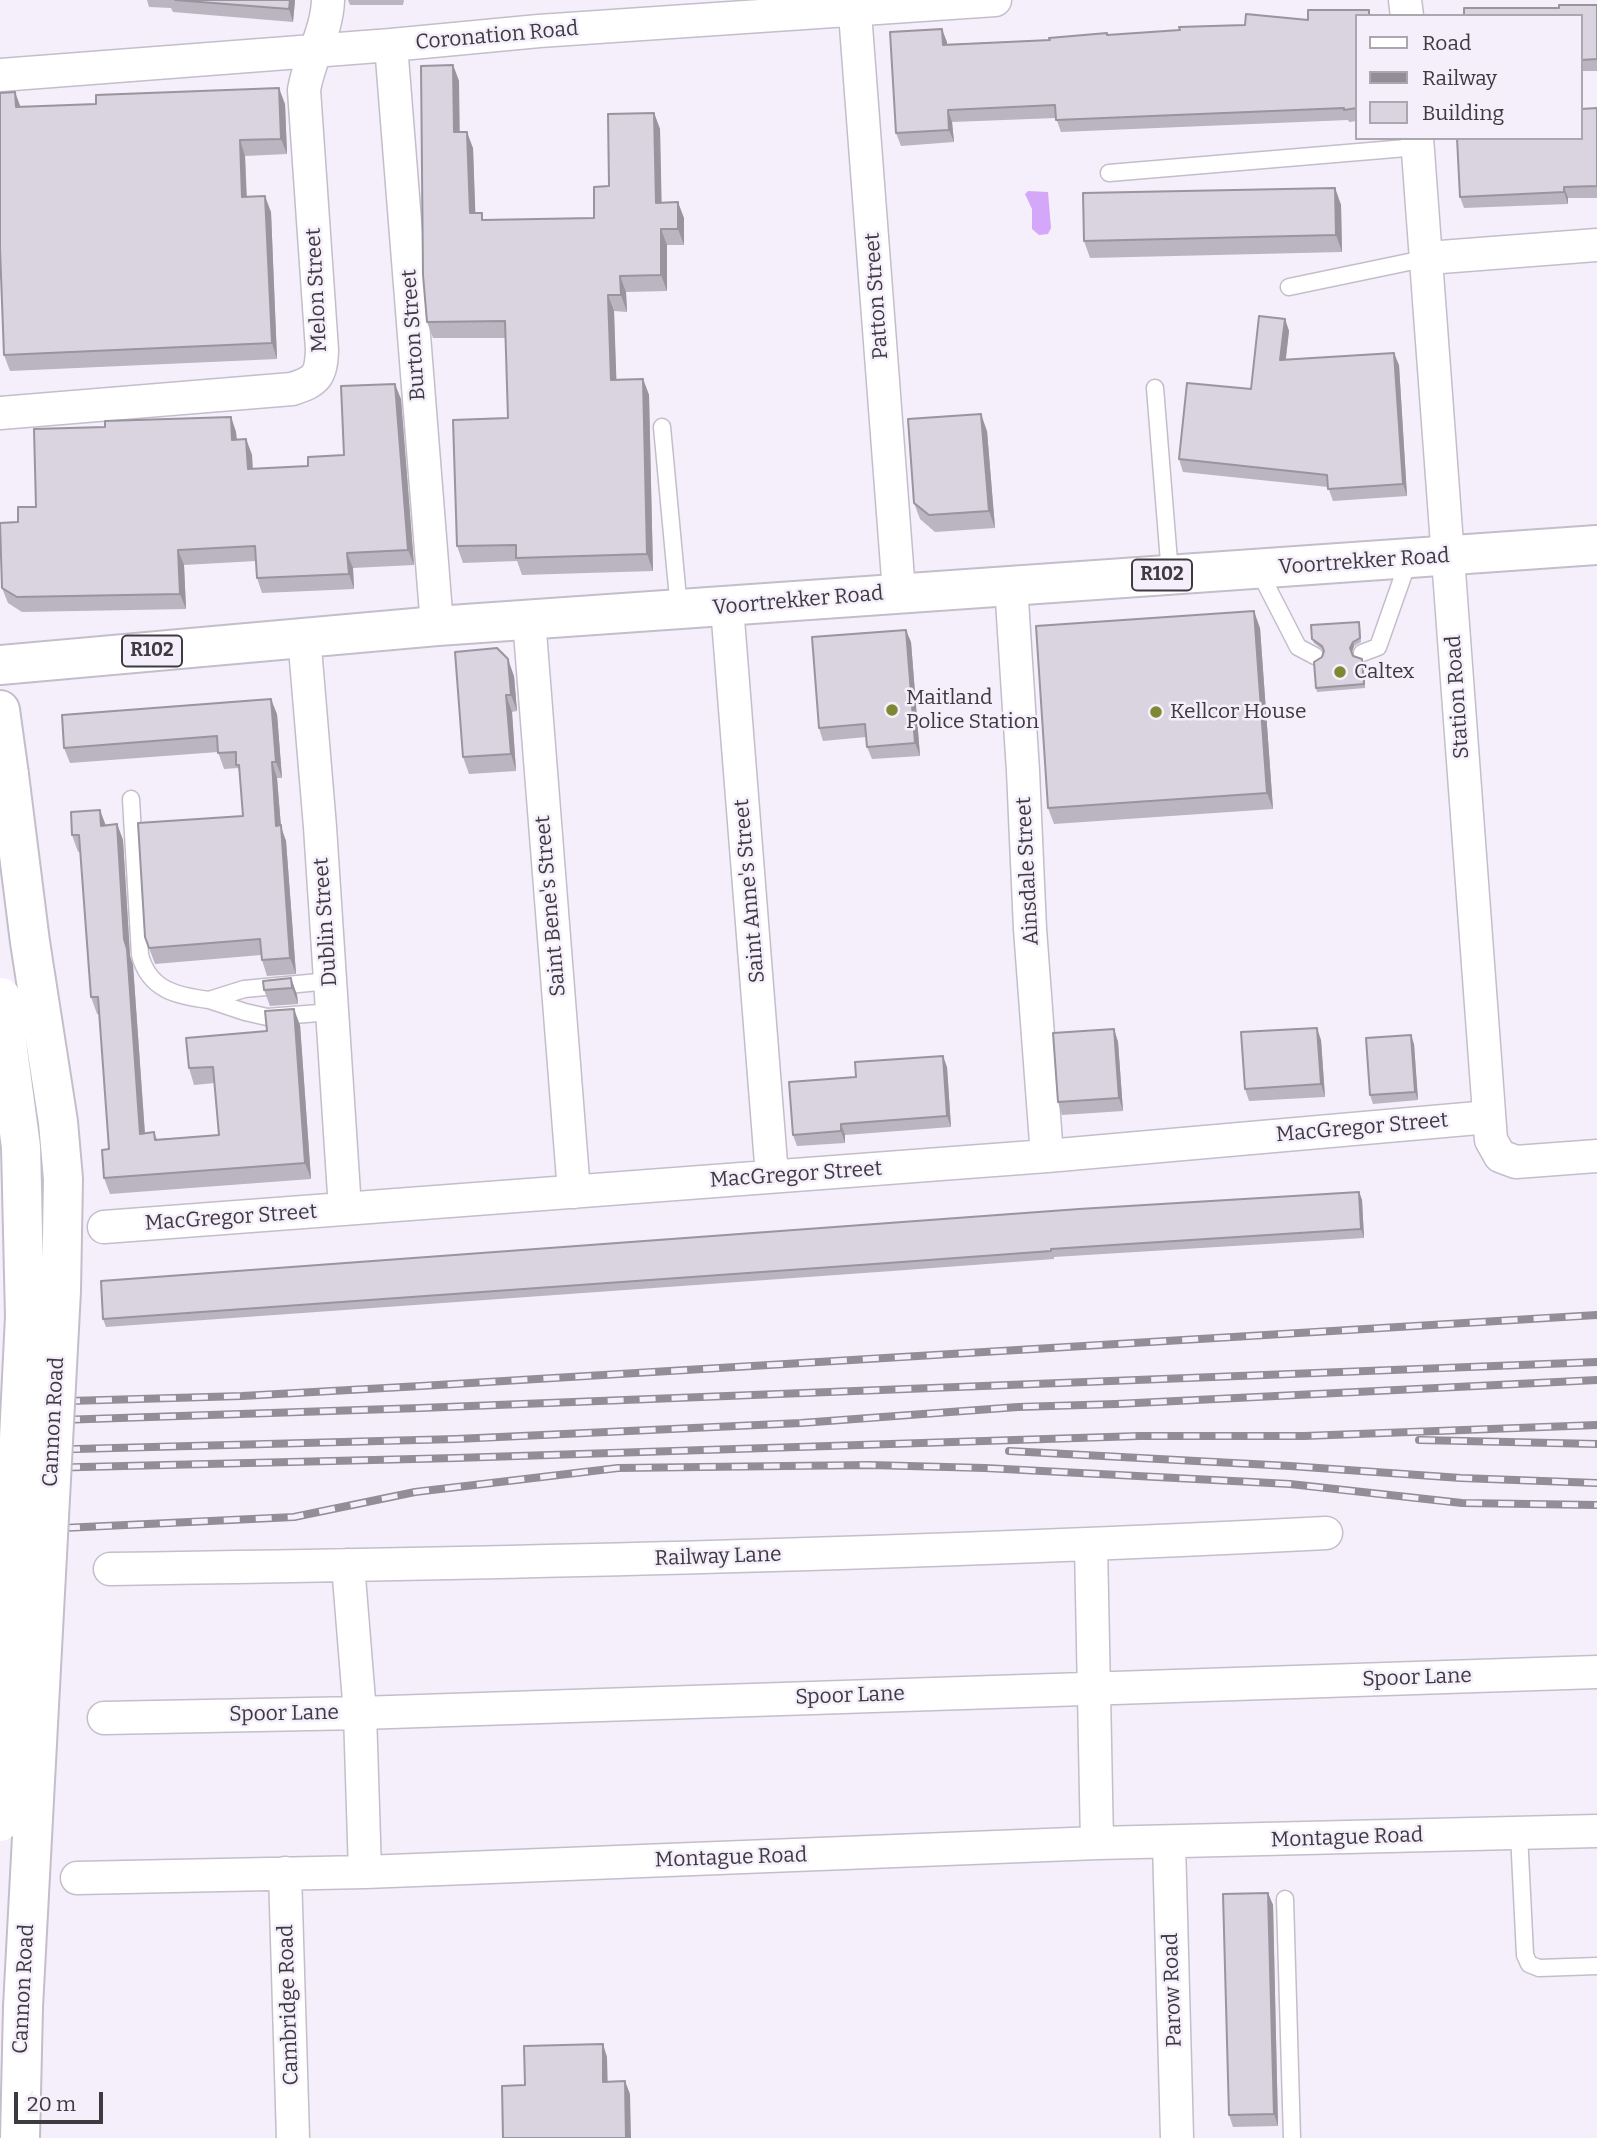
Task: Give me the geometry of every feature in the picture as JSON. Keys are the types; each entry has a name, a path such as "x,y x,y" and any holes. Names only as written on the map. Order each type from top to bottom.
{"main road":[{"name":"Voortrekker Road","path":"0,665 436,625 1597,545"},
{"name":"Cannon Road","path":"0,710 30,942 58,1122 63,1179 61,1291 23,2007 20,2138"},
{"name":"Cannon Road","path":"0,991 21,1147 25,1317 0,1822"}],"street":[{"path":"315,51 325,28 328,0"},
{"name":"Coronation Road","path":"0,75 855,5 995,0"},
{"name":"Patton Street","path":"855,5 899,592"},
{"name":"Burton Street","path":"391,45 436,625"},
{"name":"Melon Street","path":"0,413 292,389 311,383 321,369 322,350 304,90 315,51"},
{"name":"Station Road","path":"1418,143 1489,1117 1494,1148 1507,1160 1516,1163 1597,1156"},
{"path":"1428,258 1597,245"},
{"name":"Ainsdale Street","path":"1011,585 1030,929 1047,1156"},
{"name":"Saint Anne's Street","path":"727,607 772,1176"},
{"name":"Saint Bene's Street","path":"529,619 574,1192"},
{"name":"Dublin Street","path":"304,636 345,1209"},
{"name":"MacGregor Street","path":"104,1227 1047,1156 1489,1117"},
{"name":"Railway Lane","path":"110,1569 645,1559 1091,1545 1326,1533"},
{"path":"1091,1545 1097,1843"},
{"path":"348,1565 360,1713 365,1872"},
{"name":"Spoor Lane","path":"104,1718 360,1713 1597,1672"},
{"name":"Montague Road","path":"77,1878 365,1872 1097,1843 1597,1831"},
{"name":"Parow Road","path":"1169,1843 1177,2138"},
{"name":"Cambridge Road","path":"285,1873 293,2138"}],"lane":[{"path":"1108,173 1418,143"},
{"path":"1289,287 1428,258"},
{"path":"1155,388 1170,574"},
{"path":"662,427 679,610"},
{"path":"1362,653 1378,647 1410,559"},
{"path":"1258,569 1298,647 1315,656"},
{"path":"131,799 140,955 143,964 157,983 178,996 209,1000 267,1017 331,996"},
{"path":"209,1000 244,989 331,996"},
{"path":"1520,1833 1525,1955 1529,1964 1539,1968 1597,1966"},
{"path":"1285,1899 1292,2138"}],"shaded area":[{"path":"1028,191 1048,192 1051,228 1048,234 1039,235 1032,229 1032,209 1025,194"}],"building":[{"path":"175,0 290,0 289,9"},
{"path":"1559,5 1597,5 1597,59 1583,60 1583,14 1464,14 1464,8 1559,8"},
{"path":"1308,10 1369,10 1369,14 1356,14 1356,108 1056,120 1055,105 948,110 949,130 896,133 890,32 942,29 943,45 1180,30 1179,27 1245,25 1246,14 1308,20"},
{"path":"453,65 454,132 467,132 470,213 482,213 482,220 594,218 594,187 609,186 608,114 654,113 656,203 678,202 678,229 661,229 661,275 620,276 621,295 608,295 611,380 643,379 647,554 516,558 516,545 457,546 453,420 508,418 505,321 427,322 423,275 421,66"},
{"path":"279,88 281,139 240,140 242,197 265,196 272,343 4,355 0,249 0,93 15,92 16,107 96,104 96,95"},
{"path":"1597,108 1597,186 1564,187 1564,192 1460,197 1457,140 1583,140 1583,109"},
{"path":"1335,188 1336,235 1084,241 1083,193"},
{"path":"1259,316 1285,319 1280,360 1394,353 1403,484 1328,489 1327,475 1179,459 1187,383 1251,389"},
{"path":"395,384 408,550 347,553 349,574 257,578 255,546 178,550 180,594 17,597 2,588 0,523 18,522 18,507 36,507 34,429 105,427 105,421 231,417 232,440 246,439 248,469 308,466 308,457 344,455 341,386"},
{"path":"981,414 989,511 929,515 914,503 908,419"},
{"name":"Kellcor House","path":"1254,611 1267,793 1048,808 1036,626"},
{"name":"Caltex","path":"1359,622 1360,638 1353,642 1350,648 1353,656 1362,659 1364,684 1316,688 1314,662 1322,657 1324,651 1322,646 1312,639 1311,625"},
{"name":"Maitland Police Station","path":"906,630 915,743 867,747 865,724 819,728 812,637"},
{"path":"497,648 508,659 511,695 506,695 511,754 463,757 455,652"},
{"path":"271,699 276,762 272,762 276,826 281,825 290,958 262,960 260,939 149,948 145,937 138,823 243,816 236,752 218,753 217,736 64,748 62,715"},
{"path":"100,810 101,826 117,824 140,1134 154,1132 155,1140 219,1135 213,1067 189,1068 186,1038 267,1031 265,1011 294,1009 305,1163 104,1178 102,1150 109,1149 98,997 91,997 79,835 72,835 71,812"},
{"path":"291,978 292,988 264,990 263,981"},
{"path":"1317,1028 1321,1084 1245,1089 1241,1032"},
{"path":"1114,1029 1119,1098 1058,1102 1053,1033"},
{"path":"1411,1035 1415,1092 1370,1095 1366,1038"},
{"path":"943,1056 947,1116 841,1124 841,1131 793,1135 789,1082 856,1077 855,1062"},
{"path":"1359,1192 1361,1229 1051,1249 103,1319 101,1281 1079,1209"},
{"path":"1268,1893 1274,2114 1229,2115 1223,1894"},
{"path":"603,2044 603,2082 625,2081 626,2138 503,2138 502,2086 525,2085 524,2046"}],"railway":[{"path":"0,1403 242,1396 1597,1315"},
{"path":"0,1422 1597,1362"},
{"path":"0,1451 456,1439 801,1423 1018,1407 1597,1380"},
{"path":"0,1469 456,1458 1139,1436 1304,1436 1597,1425"},
{"path":"1419,1440 1597,1444"},
{"path":"1009,1451 1461,1478 1597,1483"},
{"path":"0,1531 294,1517 415,1492 618,1468 870,1465 985,1468 1290,1484 1462,1503 1597,1505"}],"place":[{"name":"Caltex","path":"1340,672"},
{"name":"Maitland Police Station","path":"892,710"},
{"name":"Kellcor House","path":"1156,712"}]}
